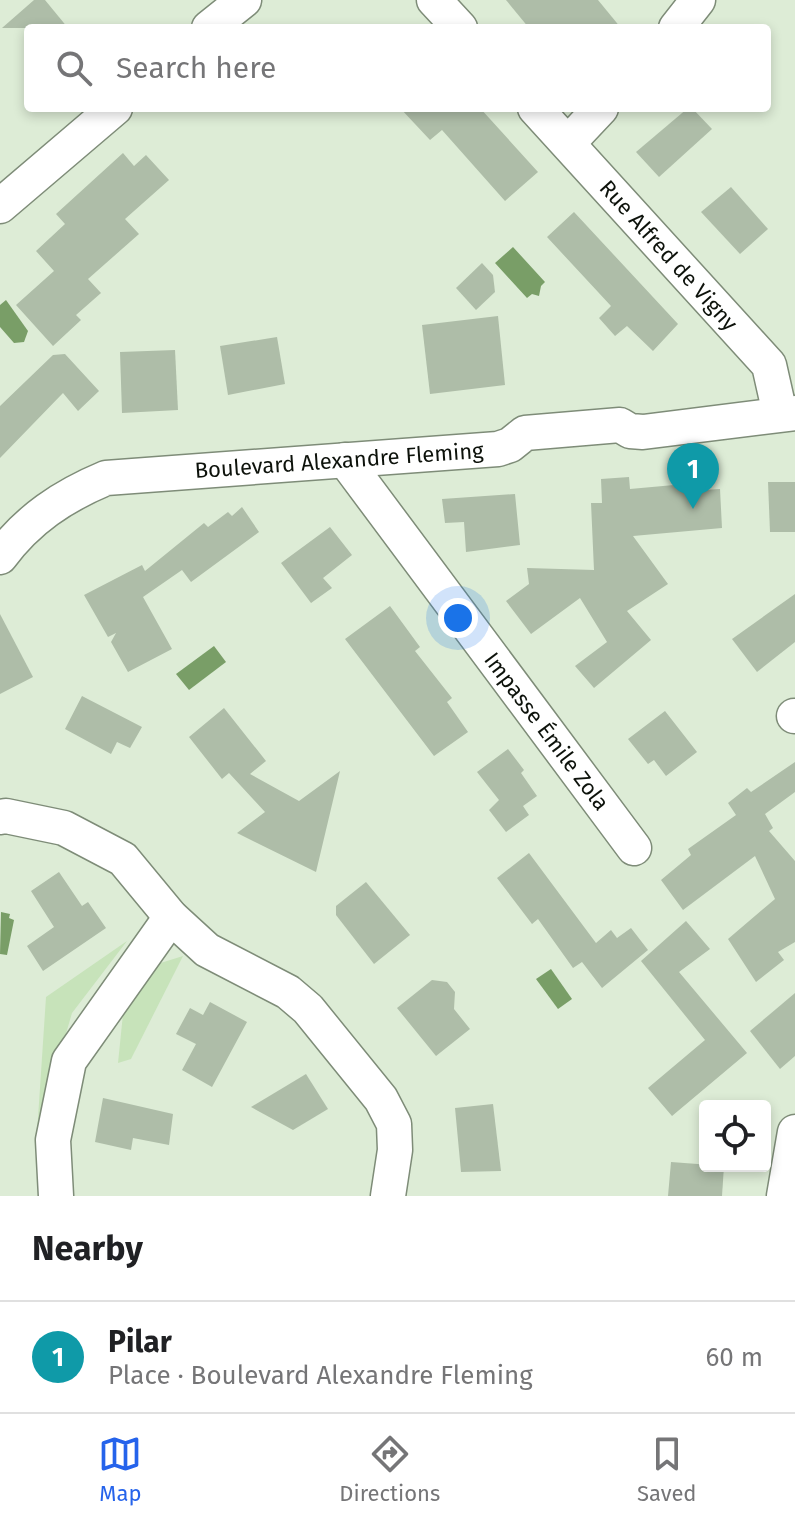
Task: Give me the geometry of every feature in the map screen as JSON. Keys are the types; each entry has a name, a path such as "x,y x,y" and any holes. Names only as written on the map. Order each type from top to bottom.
{"street":[{"path":"214,24 244,0"},
{"path":"434,0 456,24"},
{"path":"679,24 698,0"},
{"path":"0,206 110,112"},
{"name":"Rue Alfred de Vigny","path":"539,112 769,365 788,414"},
{"path":"568,143 597,112"},
{"name":"Boulevard Alexandre Fleming","path":"0,557 24,528 49,507 76,490 106,478 498,449 510,445 525,433 620,425 630,431 643,432 788,414"},
{"name":"Impasse Émile Zola","path":"345,460 634,848"},
{"path":"0,817 64,828 123,859 171,917 207,950 288,992 308,1009 381,1099 394,1124 395,1150 388,1196"},
{"path":"56,1196 53,1140 69,1061 171,917"},
{"path":"784,1196 795,1132"}],"shaded area":[{"path":"513,247 545,282 539,296 532,294 527,298 495,263"},
{"path":"6,300 28,331 24,342 14,343 0,327 0,305"},
{"path":"214,646 226,662 189,690 176,674"},
{"path":"1,912 10,914 9,918 14,920 7,955 0,954"},
{"path":"127,941 72,1013 37,1133 46,997"},
{"path":"183,956 131,1059 118,1063 123,1014 151,966"},
{"path":"551,969 572,999 558,1009 536,979"}],"building":[{"path":"34,0 45,0 65,24 24,24 24,28 2,28"},
{"path":"506,0 598,0 618,24 526,24"},
{"path":"404,112 484,112 538,172 505,201 442,130 430,140"},
{"path":"683,112 696,112 712,129 659,177 636,152"},
{"path":"123,153 134,166 146,155 169,180 125,219 139,234 88,279 101,293 76,315 81,320 53,346 16,305 54,271 36,251 65,224 56,214"},
{"path":"731,187 768,229 740,254 701,212"},
{"path":"574,212 678,324 653,351 627,326 615,336 599,318 611,306 547,237"},
{"path":"482,263 493,275 495,292 476,310 456,288"},
{"path":"498,316 505,385 430,394 422,325"},
{"path":"277,337 285,384 228,395 220,346"},
{"path":"175,350 178,410 122,413 120,352"},
{"path":"65,354 99,391 78,411 63,393 0,458 0,406 53,355"},
{"path":"629,477 630,489 685,484 687,491 720,489 722,528 633,536 668,584 627,611 651,640 594,688 575,666 607,642 580,598 531,634 506,601 529,584 527,568 594,570 591,503 602,503 601,479"},
{"path":"768,482 795,482 795,532 770,532"},
{"path":"515,494 520,545 466,552 464,522 445,523 442,499"},
{"path":"242,507 259,532 191,582 182,570 143,597 172,649 128,672 111,642 116,633 108,637 84,595 142,565 145,571 204,523 208,527 228,512 232,516"},
{"path":"330,527 352,555 323,578 332,588 311,603 281,563"},
{"path":"795,594 795,642 757,672 732,639"},
{"path":"390,606 420,647 415,651 452,698 447,702 468,732 434,756 345,639"},
{"path":"0,614 33,677 0,694"},
{"path":"82,696 142,727 130,748 117,742 111,754 65,729"},
{"path":"224,708 266,761 250,774 299,801 340,771 316,872 237,833 265,812 229,773 222,779 189,737"},
{"path":"665,711 697,752 666,776 654,760 648,764 628,739"},
{"path":"508,749 524,770 521,773 537,796 523,806 529,815 506,832 489,810 499,800 477,772"},
{"path":"795,762 795,792 765,814 773,828 769,831 795,861 795,942 778,952 784,960 756,982 728,939 775,899 755,856 683,910 661,880 691,855 688,849 736,815 728,803 747,788 751,792"},
{"path":"529,853 596,943 611,930 617,938 631,928 648,950 602,988 582,962 573,968 538,919 532,924 497,878"},
{"path":"59,872 82,906 88,902 106,928 43,971 27,946 54,927 31,891"},
{"path":"366,882 410,935 374,964 336,915 336,906"},
{"path":"686,921 710,949 679,972 747,1053 672,1116 648,1088 705,1040 641,961"},
{"path":"432,980 447,982 455,992 454,1009 470,1029 436,1056 397,1008"},
{"path":"795,993 795,1056 780,1069 750,1031"},
{"path":"210,1002 247,1022 212,1087 182,1070 196,1044 176,1034 190,1008 203,1015"},
{"path":"306,1074 328,1109 293,1130 251,1107"},
{"path":"103,1098 173,1114 169,1145 133,1138 131,1150 95,1142"},
{"path":"493,1104 501,1171 461,1172 455,1108"},
{"path":"671,1162 699,1164 699,1172 724,1172 722,1196 668,1196"}],"place":[{"name":"Pilar","path":"693,509"}]}
